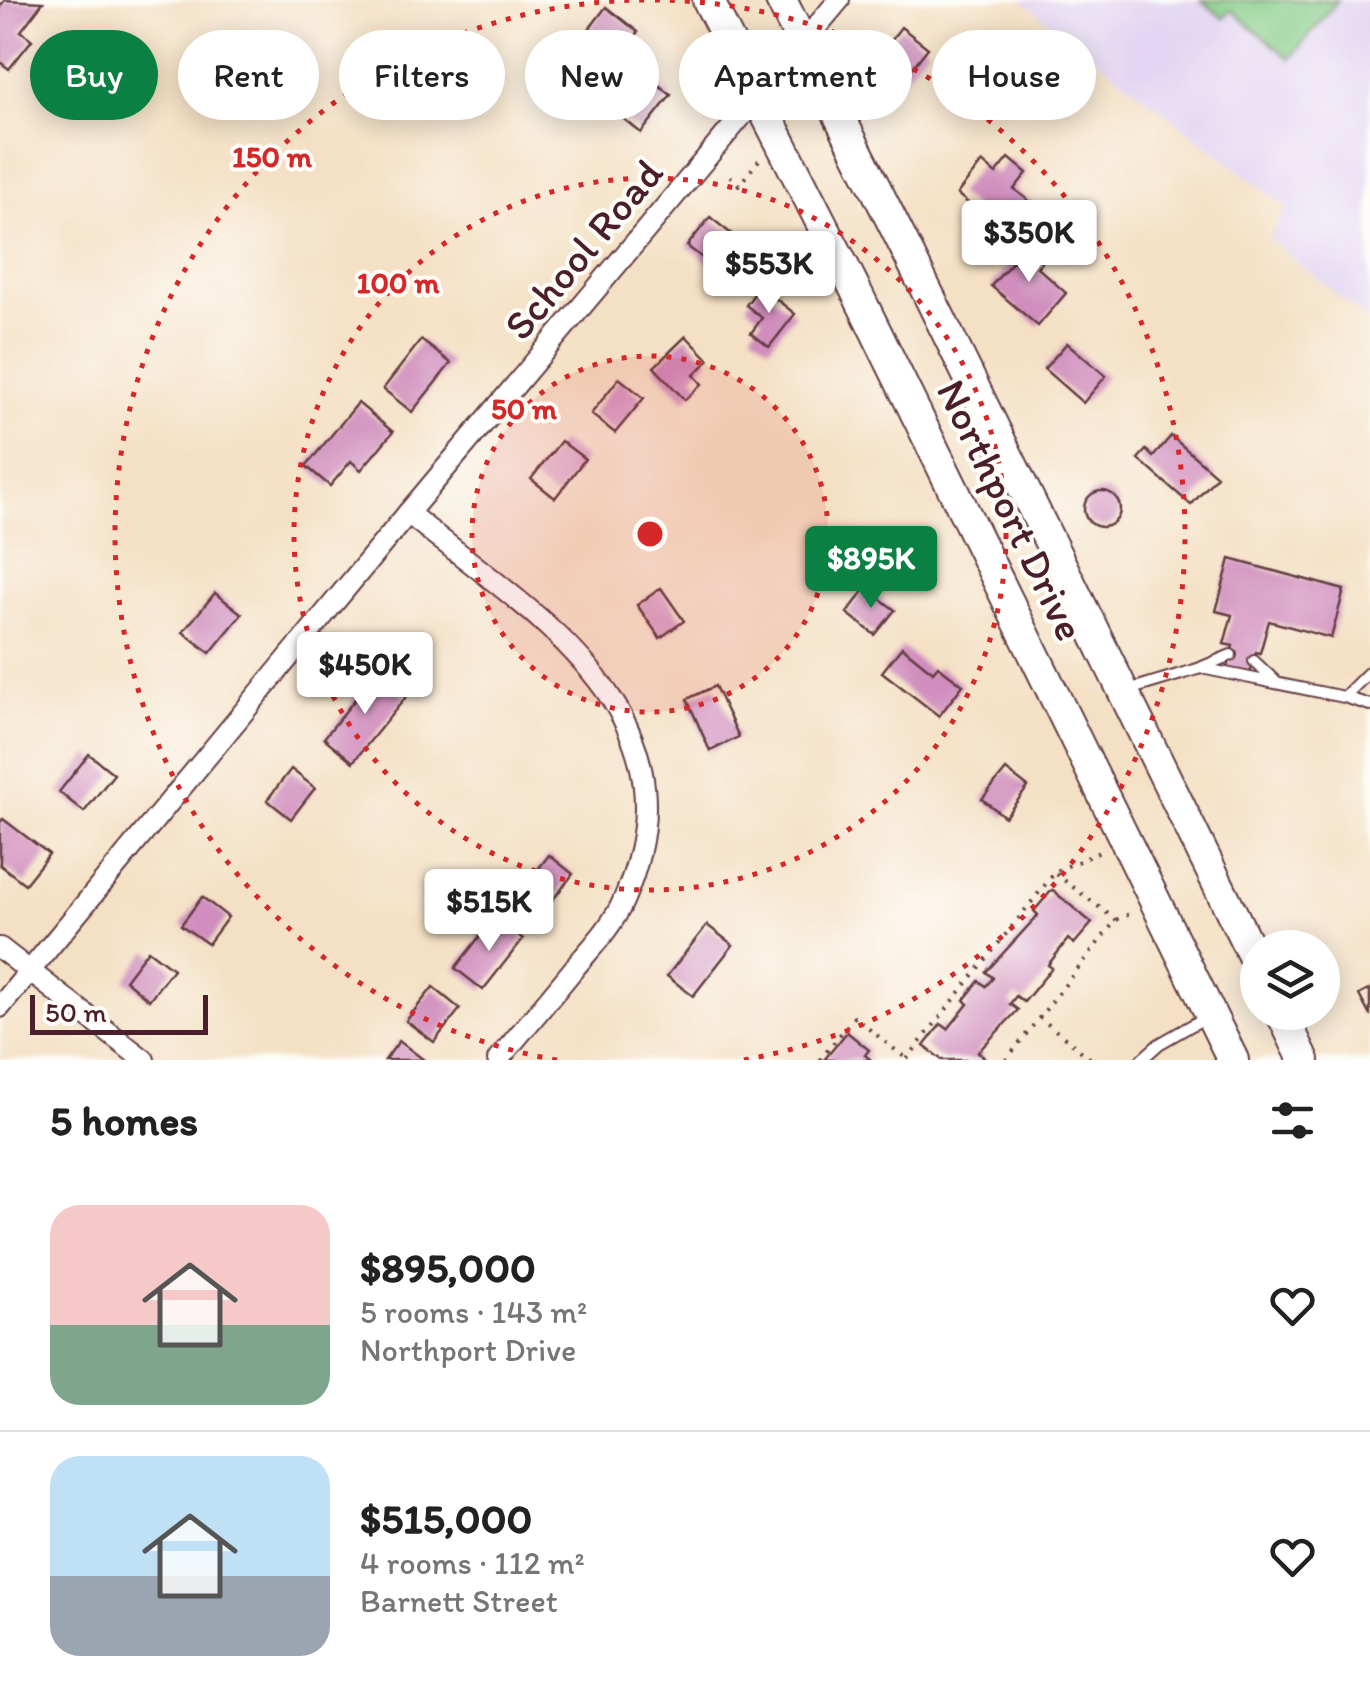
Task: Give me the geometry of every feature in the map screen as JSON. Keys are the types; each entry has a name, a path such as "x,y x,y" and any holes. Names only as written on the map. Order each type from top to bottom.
{"main road":[{"name":"Northport Drive","path":"708,0 724,30"},
{"name":"Northport Drive","path":"781,0 797,30"},
{"name":"Northport Drive","path":"770,120 1233,1060"},
{"name":"Northport Drive","path":"842,120 1240,930"},
{"path":"1289,1030 1304,1060"}],"street":[{"name":"School Road","path":"815,30 839,0"},
{"name":"School Road","path":"0,1007 738,120"},
{"path":"408,514 571,647 599,678 630,734 646,786 642,837 624,901 600,938 498,1060"},
{"path":"0,948 144,1060"}],"lane":[{"path":"1124,692 1230,656"},
{"path":"1254,661 1277,683"},
{"path":"1201,668 1370,705"},
{"path":"1344,697 1370,670"},
{"path":"1141,1060 1159,1044 1211,1015"}],"path":[{"path":"730,176 739,185 760,160"},
{"path":"820,1060 854,1017 908,1060 1055,872 1110,848"},
{"path":"1055,872 1116,920"},
{"path":"1006,1060 1116,920 1140,909"},
{"path":"1040,1017 1092,1060"}],"shaded area":[{"path":"1021,0 1370,0 1370,322 1268,238 1287,208 1096,59 1096,30 1059,30"}],"green space":[{"path":"1201,0 1338,0 1290,59 1231,10 1224,19"}],"building":[{"path":"5,0 43,2 21,31 30,43 9,69 0,62 0,6"},
{"path":"606,7 635,30 588,30"},
{"path":"912,36 928,48 912,68"},
{"path":"659,85 671,95 659,110"},
{"path":"625,120 651,120 641,133"},
{"path":"1009,158 1027,173 1014,189 1037,207 1012,238 957,194 982,162 996,174"},
{"path":"710,217 758,255 736,284 687,246"},
{"path":"1031,241 1048,255 1037,267 1066,293 1038,326 991,286"},
{"path":"760,286 795,314 769,347 751,333 762,318 746,305"},
{"path":"686,336 709,360 694,375 702,384 685,400 654,367"},
{"path":"421,340 451,363 412,412 383,389"},
{"path":"1067,343 1106,376 1083,403 1044,369"},
{"path":"619,378 644,398 615,433 591,414"},
{"path":"358,403 393,432 361,470 351,461 330,486 306,466"},
{"path":"1171,436 1217,476 1191,505 1138,459 1146,450 1153,457"},
{"path":"561,441 585,459 555,498 531,479"},
{"path":"1102,491 1115,496 1120,509 1115,522 1102,527 1089,522 1084,509 1089,496"},
{"path":"1230,559 1344,590 1331,638 1269,621 1250,674 1227,668 1233,646 1224,644 1232,615 1216,611"},
{"path":"661,588 684,621 660,638 637,605"},
{"path":"866,588 895,610 875,635 847,613"},
{"path":"215,593 242,614 210,653 183,632"},
{"path":"902,647 933,672 938,666 963,685 939,716 882,672"},
{"path":"376,673 406,697 353,762 324,738"},
{"path":"715,686 739,737 710,751 687,699"},
{"path":"89,754 114,774 84,812 59,792"},
{"path":"291,769 315,788 291,819 267,800"},
{"path":"1006,770 1028,787 1005,817 982,799"},
{"path":"3,819 49,854 25,884 0,865"},
{"path":"549,855 573,874 533,925 509,907"},
{"path":"1052,890 1092,923 1074,944 1068,939 1048,965 1052,968 1024,1002 1016,996 1010,1004 1018,1010 978,1052 984,1057 981,1060 942,1060 924,1046 941,1024 948,1029 968,1004 964,1000 979,981 986,986 993,978 986,972 1038,915 1034,911"},
{"path":"202,897 228,917 208,944 181,925"},
{"path":"495,917 523,939 483,990 455,968"},
{"path":"707,925 733,945 693,996 667,976"},
{"path":"148,950 173,969 149,1000 125,980"},
{"path":"433,987 460,1009 434,1042 406,1021"},
{"path":"1370,989 1370,1016 1359,995"},
{"path":"847,1032 869,1050 865,1055 871,1060 824,1060"},
{"path":"399,1041 424,1060 385,1060"}]}
